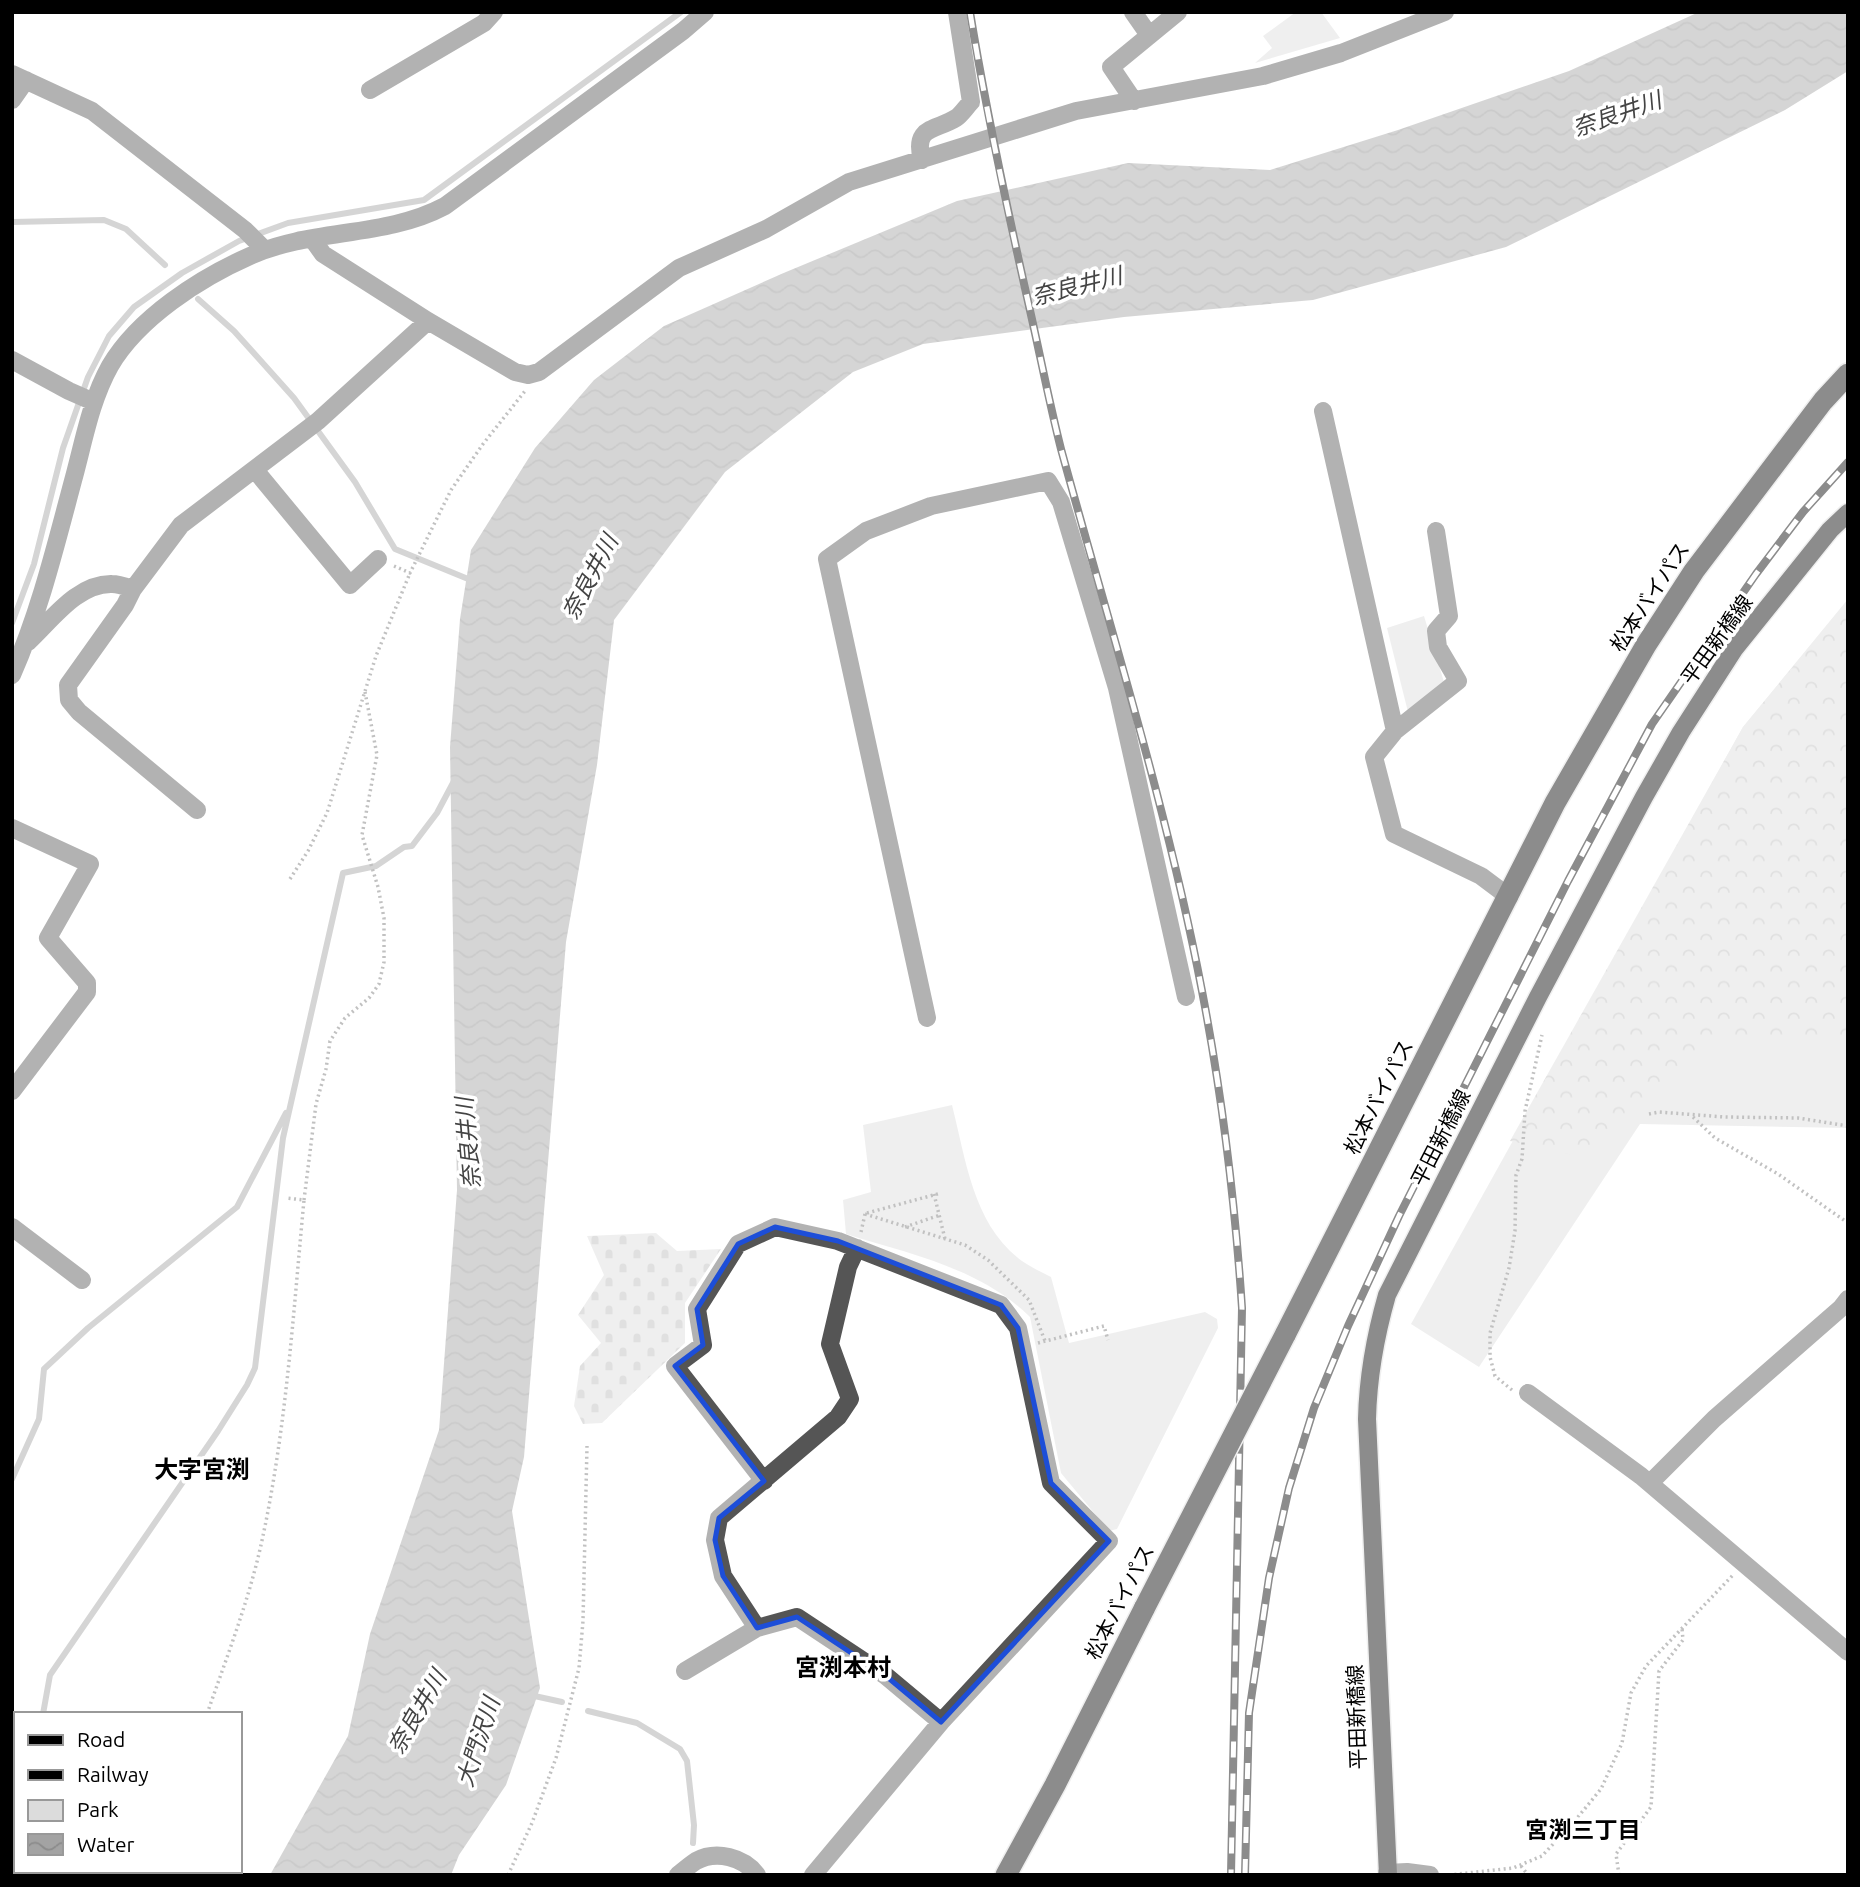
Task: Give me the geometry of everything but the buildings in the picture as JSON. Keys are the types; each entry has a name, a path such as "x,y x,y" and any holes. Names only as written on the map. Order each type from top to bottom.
{"highway":[{"name":"松本バイパス","path":"1006,1875 1055,1785 1555,803 1646,645 1694,571 1823,401 1848,374"}],"main road":[{"name":"平田新橋線","path":"1387,1874 1367,1384 1387,1295 1538,997 1681,732 1735,648 1830,530 1848,513"}],"street":[{"path":"370,90 484,23 494,12"},
{"path":"12,100 19,77 92,111 255,239 313,240 339,232 407,222 425,217 445,206 705,12"},
{"path":"922,160 918,146 922,138 936,125 956,118 971,102 957,12"},
{"path":"1133,12 1149,35"},
{"path":"1134,101 1111,67 1178,12"},
{"path":"313,240 323,254 428,321 515,372 528,375 539,373 678,268 766,229 849,182 1076,110 1263,76 1341,53 1445,12"},
{"path":"12,675 41,600 83,397 142,327 182,293 227,267 255,239"},
{"path":"197,810 79,712 69,700 68,685 125,605 133,589 181,525 311,426 428,321"},
{"path":"12,360 83,397"},
{"path":"1323,411 1395,731"},
{"path":"255,470 350,585 378,559"},
{"path":"927,1018 827,559 866,531 931,506 1048,481 1061,502 1117,688 1186,997"},
{"path":"1436,531 1449,615 1436,631 1438,647 1458,681 1395,731 1374,757 1394,834 1481,876 1509,897"},
{"path":"26,644 73,598 94,587 112,584 133,589"},
{"path":"12,828 90,864 48,938 87,983 86,992 12,1091"},
{"path":"764,1481 675,1366 703,1345 697,1309 738,1244 775,1227 838,1241 1001,1305 1018,1328 1051,1483 1109,1541 941,1722 813,1875"},
{"path":"16,1236 82,1280"},
{"path":"757,1628 723,1576 715,1540 719,1518 838,1417 850,1399 830,1344 848,1267 857,1248"},
{"path":"1650,1483 1714,1419 1848,1299"},
{"path":"1528,1393 1650,1483 1848,1652"},
{"path":"685,1671 757,1628 797,1617 886,1676 941,1722"},
{"path":"678,1875 697,1860 712,1856 736,1858 757,1875"},
{"path":"1387,1874 1407,1872 1430,1875"}],"path":[{"path":"290,879 327,813 376,656 420,552 451,490 539,373"},
{"path":"378,559 410,573"},
{"path":"208,1712 260,1549 276,1471 316,1104 326,1069 330,1041 345,1018 369,998 379,984 384,962 384,918 362,835 376,755 365,692"},
{"path":"1528,1393 1511,1390 1495,1376 1490,1357 1490,1332 1509,1268 1515,1231 1516,1175 1522,1158 1525,1111 1538,1043 1543,1032"},
{"path":"1649,1114 1659,1112 1798,1118 1848,1126"},
{"path":"1692,1115 1715,1138 1778,1174 1848,1223"},
{"path":"941,1193 865,1214 965,1245 988,1260 1029,1300 1045,1341"},
{"path":"934,1194 946,1239"},
{"path":"286,1198 304,1200"},
{"path":"905,1227 940,1215"},
{"path":"1022,1347 1104,1326 1108,1340"},
{"path":"508,1875 532,1823 556,1758 579,1668 583,1621 587,1446"},
{"path":"1447,1875 1513,1868 1542,1856 1601,1788 1622,1743 1631,1693 1646,1665 1744,1564"},
{"path":"1619,1875 1616,1854 1651,1807 1659,1671 1683,1640 1682,1628"},
{"path":"1520,1865 1528,1875"}],"highlighted area":[{"path":"775,1227 838,1241 1001,1305 1018,1328 1051,1483 1109,1541 941,1722 886,1676 797,1617 757,1628 723,1576 715,1540 719,1518 764,1481 675,1366 703,1345 697,1309 738,1244"}],"green space":[{"path":"1296,12 1321,12 1340,38 1255,63 1272,48 1263,36"},
{"path":"1848,599 1848,1128 1640,1124 1479,1367 1411,1324 1743,727"},
{"path":"1848,600 1848,1035 1711,1041 1577,1156 1510,1141 1743,727"},
{"path":"1424,616 1444,682 1408,712 1387,628"},
{"path":"952,1105 967,1169 982,1210 1005,1246 1022,1261 1051,1277 1069,1343 1205,1312 1217,1319 1218,1328 1117,1529 1109,1531 1061,1473 1030,1317 1010,1300 967,1274 846,1234 843,1200 871,1192 863,1125"},
{"path":"656,1233 677,1251 721,1249 685,1303 685,1343 602,1423 583,1424 574,1406 580,1366 601,1343 578,1315 604,1275 587,1236"}],"water":[{"path":"1699,12 1848,12 1848,71 1785,110 1506,247 1313,300 1124,317 923,344 853,372 725,472 614,620 597,765 566,942 524,1457 512,1511 540,1688 506,1785 459,1855 451,1875 270,1875 348,1736 370,1634 439,1430 457,1190 450,747 460,619 471,550 535,448 594,380 664,326 957,201 1128,163 1270,170 1398,130 1569,71"}],"waterway":[{"path":"12,623 34,564 63,448 88,377 109,336 134,307 182,273 239,241 288,223 424,200 681,12"},
{"path":"12,222 104,220 126,229 165,265"},
{"path":"198,299 234,331 294,398 355,482 395,549 473,581"},
{"path":"43,1712 50,1675 218,1431 255,1368 283,1138 343,873 376,866 404,847 412,846 437,813 454,781"},
{"path":"12,1479 39,1419 44,1369 88,1328 237,1207 286,1113"},
{"path":"530,1695 562,1702"},
{"path":"588,1711 637,1723 680,1749 687,1761 694,1825 693,1843"}],"railway":[{"path":"970,12 997,159 1052,414 1172,854 1202,991 1222,1109 1242,1308 1231,1875"},
{"path":"1245,1875 1249,1713 1269,1578 1289,1488 1314,1408 1348,1326 1399,1216 1568,881 1652,724 1756,574 1803,512 1848,462"}],"district":[{"name":"大字宮渕","path":"202,1470"},
{"name":"宮渕本村","path":"843,1668"},
{"name":"宮渕三丁目","path":"1583,1830"}],"water label":[{"name":"奈良井川","path":"1617,114"},
{"name":"奈良井川","path":"1077,286"},
{"name":"奈良井川","path":"590,577"},
{"name":"奈良井川","path":"468,1143"},
{"name":"奈良井川","path":"417,1712"},
{"name":"大門沢川","path":"478,1742"}]}
